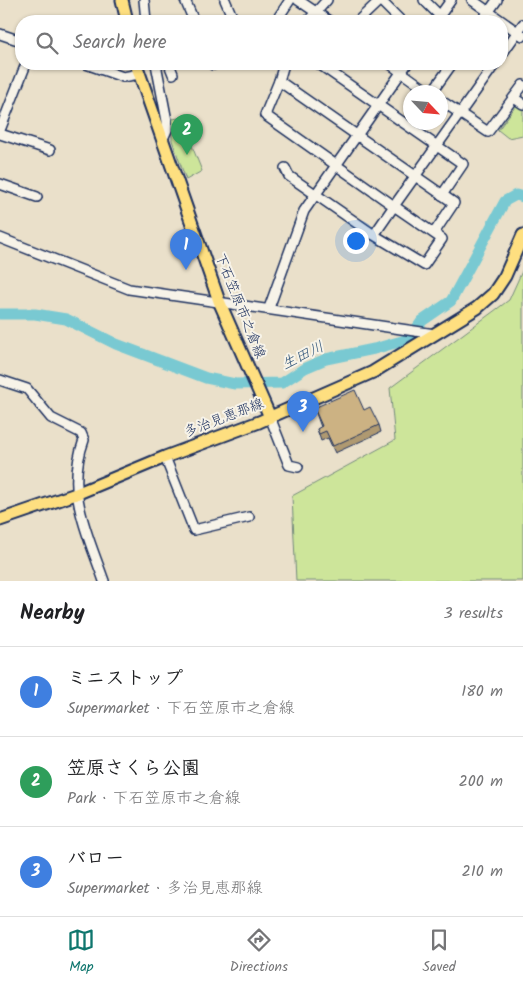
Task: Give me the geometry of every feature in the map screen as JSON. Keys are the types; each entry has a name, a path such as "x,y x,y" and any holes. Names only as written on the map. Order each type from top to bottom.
{"main road":[{"path":"122,0 126,15"},
{"name":"下石笠原市之倉線","path":"138,70 218,302 270,417"},
{"name":"多治見恵那線","path":"0,520 76,494 165,457 270,417 373,372 429,333 476,308 493,294 505,276 523,235"}],"street":[{"path":"185,0 191,15"},
{"path":"225,0 231,15"},
{"path":"280,15 290,0"},
{"path":"298,0 319,15"},
{"path":"312,15 327,0"},
{"path":"364,15 380,0 395,15"},
{"path":"424,0 435,15"},
{"path":"441,15 451,0"},
{"path":"472,0 493,15"},
{"path":"487,15 497,0"},
{"path":"145,2 146,15"},
{"path":"145,2 150,15"},
{"path":"508,47 520,34 523,24"},
{"path":"508,25 520,34"},
{"path":"0,34 15,39"},
{"path":"0,130 24,70"},
{"path":"103,70 123,77 136,70"},
{"path":"157,70 167,121 167,130 162,140"},
{"path":"171,70 173,74"},
{"path":"282,70 265,115 442,239 424,265 374,236 289,176 285,168"},
{"path":"327,70 463,164 442,195"},
{"path":"398,70 420,85"},
{"path":"436,85 448,70"},
{"path":"374,236 491,70"},
{"path":"269,308 300,218 401,72"},
{"path":"279,81 454,204 434,234"},
{"path":"448,105 488,132 523,85"},
{"path":"514,98 523,104"},
{"path":"0,134 50,150"},
{"path":"0,184 37,197"},
{"path":"0,238 129,289 269,308 429,333"},
{"path":"0,380 27,389 51,418 81,433 84,440 77,458 76,494 104,581"},
{"path":"270,417 289,465 298,467"},
{"path":"165,457 194,530 249,517"}],"green space":[{"path":"518,103 523,107 523,135 508,138 498,130"},
{"path":"187,117 188,136 202,171 186,180 172,140 172,119"},
{"path":"523,269 523,581 296,581 292,496 395,440 390,388 509,300"}],"building":[{"path":"355,390 364,410 370,407 379,425 333,446 326,431 319,434 317,429 322,426 314,408"}],"waterway":[{"name":"生田川","path":"0,314 35,314 66,319 116,344 206,378 235,384 282,383 305,368 326,359 374,349 409,339 422,321 451,301 505,201 516,195 523,197"}],"place":[{"name":"笠原さくら公園","path":"187,155"},
{"name":"ミニストップ","path":"186,270"},
{"name":"バロー","path":"303,432"}]}
